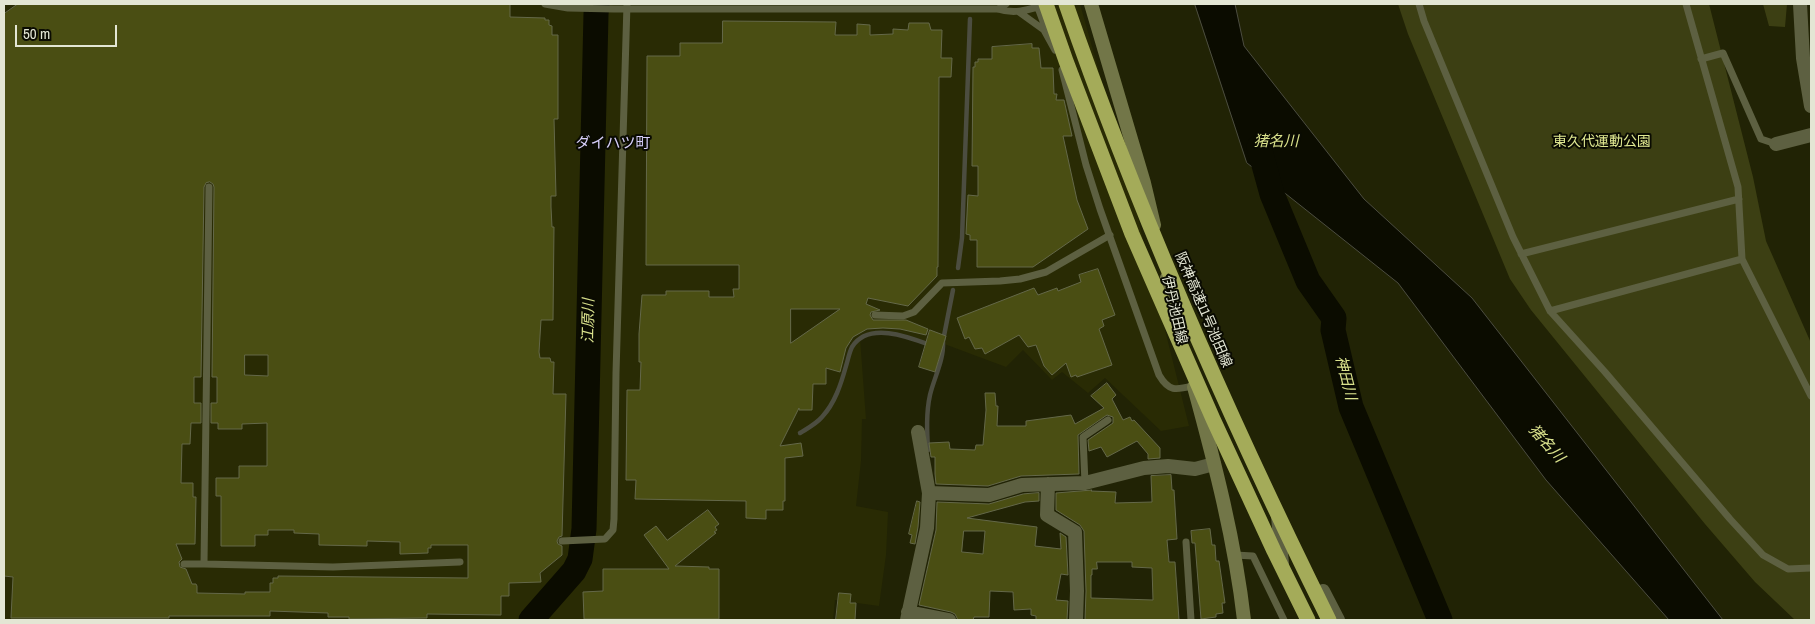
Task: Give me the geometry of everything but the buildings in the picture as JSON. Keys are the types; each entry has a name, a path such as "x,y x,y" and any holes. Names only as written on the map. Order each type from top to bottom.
{"highway":[{"name":"阪神高速11号池田線","path":"1066,4 1084,59 1160,253 1230,412 1330,620"},
{"path":"1040,5 1066,61 1132,234 1213,419 1307,620"}],"main road":[{"name":"伊丹池田線","path":"1091,4 1144,183 1193,386 1214,464 1235,555 1242,620"}],"street":[{"path":"1800,4 1811,106"},
{"path":"1776,144 1811,135"},
{"path":"1193,386 1204,384 1219,386 1230,395 1272,490 1338,620"},
{"path":"918,432 929,493 927,528 907,616 949,620"},
{"path":"929,493 989,495 1022,485 1085,483 1144,468 1168,466 1195,469 1214,464"},
{"path":"1048,484 1048,515 1075,532 1076,620"},
{"path":"1272,490 1278,512 1281,560 1288,581 1307,620"}],"lane":[{"path":"545,4 579,8 614,9 627,7 998,9 1007,12 1019,12 1040,5 1050,4"},
{"path":"998,9 1006,4"},
{"path":"1419,4 1424,21 1512,237 1550,311 1605,372 1724,512 1763,554 1788,568 1811,568"},
{"path":"1686,4 1738,187 1742,259 1811,396"},
{"path":"1040,5 1049,37 1061,65 1086,165 1159,375 1164,384 1171,388 1179,389 1193,386"},
{"path":"564,541 605,539 613,530 615,382 627,7"},
{"path":"1019,12 1044,30 1049,37"},
{"path":"1701,59 1723,53 1761,139 1776,144"},
{"path":"204,564 209,187"},
{"path":"1521,254 1738,199"},
{"path":"875,315 903,316 914,312 942,283 1020,279 1046,272 1110,235"},
{"path":"1550,311 1742,259"},
{"path":"1085,483 1083,437 1108,420"},
{"path":"1186,542 1191,620"},
{"path":"1235,555 1253,556 1284,620"},
{"path":"184,564 333,567 460,562"}],"shaded area":[{"path":"4,4 1080,4 1131,185 1189,426 1161,431 1105,378 1088,393 1062,372 1052,380 1023,350 1006,367 947,345 939,343 928,344 904,334 873,333 860,338 866,419 862,419 861,461 856,506 888,512 886,555 879,606 835,600 833,620 4,620"}],"green space":[{"name":"東久代運動公園","path":"1398,4 1709,4 1753,177 1766,241 1811,343 1811,620 1795,620 1755,582 1705,524 1531,310 1510,279 1408,34"},
{"path":"1763,4 1787,4 1785,27 1769,26"}],"water":[{"name":"猪名川","path":"1195,4 1235,4 1244,46 1364,199 1472,298 1723,620 1669,620 1546,480 1398,283 1247,163"}],"waterway":[{"name":"江原川","path":"531,620 574,571 580,559 584,529 597,4"},
{"path":"958,268 962,238 970,19"},
{"name":"神田川","path":"1259,147 1272,194 1308,281 1334,318 1333,330 1351,407 1440,620"},
{"path":"943,341 953,290"},
{"path":"800,433 817,422 831,406 840,386 851,349 859,339 868,335 889,333 930,345"},
{"path":"928,450 927,422 929,402 940,362 943,342"}],"district":[{"name":"ダイハツ町","path":"613,144"}]}
